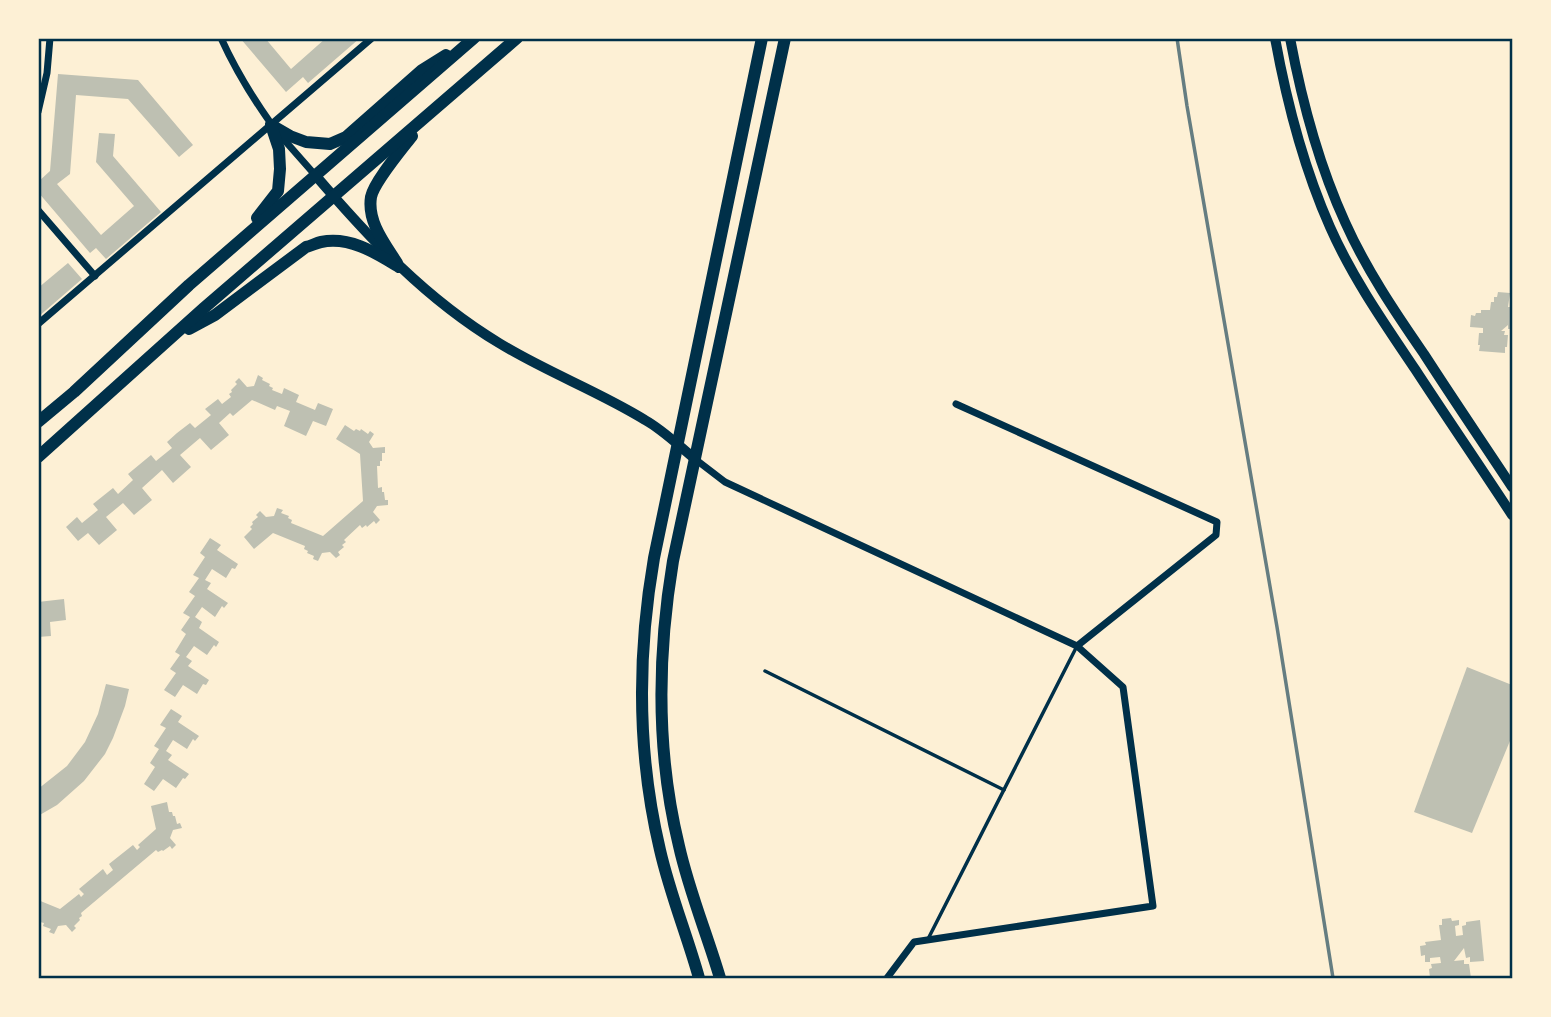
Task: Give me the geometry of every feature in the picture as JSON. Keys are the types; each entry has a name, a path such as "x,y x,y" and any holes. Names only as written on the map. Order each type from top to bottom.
{"main road":[{"path":"271,125 306,142 330,144 346,137 422,70 473,38"},
{"path":"38,422 189,285 473,38"},
{"path":"38,457 517,38"},
{"path":"699,978 660,852 648,788 642,722 642,656 649,590 762,38"},
{"path":"720,978 679,848 667,785 661,721 661,657 673,561 785,38"},
{"path":"1275,38 1294,128 1310,179 1331,229 1384,323 1513,515"},
{"path":"1290,38 1309,124 1345,223 1369,270 1513,487"},
{"path":"399,267 375,225 371,196 383,175 428,115"},
{"path":"224,255 278,191 279,149 271,125"},
{"path":"173,337 215,315 306,247 322,242 344,241 357,245 374,251 399,267"},
{"path":"1487,449 1513,474"}],"street":[{"path":"38,112 47,74 50,38"},
{"path":"221,38 235,68 271,125 369,236 399,267 448,308 501,345 646,420 724,482 1077,646 1123,687 1153,906 914,942 887,978"},
{"path":"38,324 372,38"},
{"path":"38,210 95,276"},
{"path":"956,404 1217,522 1216,535 1077,646"}],"lane":[{"path":"927,941 1077,646"},
{"path":"765,671 1004,790"}],"building":[{"path":"240,38 265,38 291,69 326,38 360,38 308,83 303,77 286,92"},
{"path":"58,74 138,80 193,145 179,157 128,99 76,95 70,174 57,184 101,235 134,206 96,162 99,133 115,134 113,156 161,212 106,259 96,248 90,253 38,192 38,182 50,171"},
{"path":"68,263 82,279 38,317 38,288"},
{"path":"1498,292 1510,293 1508,307 1512,307 1512,329 1508,329 1508,325 1501,331 1508,335 1507,347 1505,353 1479,351 1479,333 1483,333 1483,328 1470,327 1471,315 1481,313 1481,310 1490,310 1491,302 1494,302"},
{"path":"258,375 270,384 272,390 282,394 284,388 299,395 296,402 315,410 318,403 333,409 326,426 313,421 306,436 284,426 290,411 277,406 275,410 252,400 233,416 230,413 219,423 229,435 211,450 200,438 180,455 191,467 173,483 162,470 142,488 152,500 134,515 123,503 106,517 117,530 99,545 88,533 78,541 66,527 77,517 82,523 98,510 93,504 113,488 118,494 133,480 128,474 151,455 156,461 172,448 167,442 190,423 195,428 211,415 205,409 218,399 222,404 231,397 229,394 239,378 247,387 254,386"},
{"path":"345,425 354,431 361,429 368,434 370,431 374,434 369,442 373,448 385,447 380,466 377,466 378,488 382,487 388,505 377,506 373,512 380,520 367,527 366,525 362,528 360,525 344,540 344,547 336,558 330,552 322,553 318,561 307,553 305,546 273,533 254,549 244,537 252,529 252,522 260,511 266,517 274,516 277,508 283,510 281,513 289,516 291,523 323,536 363,501 360,454 336,439"},
{"path":"210,538 221,545 217,550 238,564 226,578 212,569 205,580 211,583 207,589 228,603 224,608 222,606 215,617 202,607 195,617 202,622 199,628 219,642 207,655 194,646 186,657 192,661 188,666 209,680 197,694 183,685 175,697 164,690 176,673 170,669 180,655 175,652 186,634 181,630 190,617 183,613 195,596 189,592 199,578 193,575 205,557 200,553"},
{"path":"64,599 66,620 50,622 51,636 38,637 38,602"},
{"path":"1467,667 1512,685 1512,736 1472,833 1414,812"},
{"path":"106,684 129,689 125,706 105,754 84,781 57,805 38,816 38,789 67,766 85,742 98,714"},
{"path":"171,709 182,716 178,722 199,736 195,741 193,739 187,749 173,740 166,751 172,755 168,760 189,774 176,788 163,779 154,791 144,784 155,767 150,763 159,749 154,746 166,728 160,725"},
{"path":"167,802 169,812 172,812 177,824 180,823 182,828 173,830 170,838 176,845 172,849 170,846 163,851 156,850 81,913 82,916 72,932 66,925 58,926 54,934 49,932 51,929 43,926 44,923 38,918 38,900 60,909 79,894 81,897 84,894 79,889 103,869 107,875 113,870 109,864 133,845 137,850 140,847 138,845 156,829 151,806"},
{"path":"1451,918 1452,921 1459,920 1459,925 1455,926 1456,936 1463,935 1462,926 1466,925 1466,922 1480,920 1484,961 1470,962 1470,957 1466,958 1464,948 1454,961 1464,960 1464,964 1469,964 1471,978 1430,978 1431,964 1441,963 1440,957 1430,958 1430,962 1425,962 1420,946 1426,945 1425,942 1441,940 1439,925 1442,925 1442,919"}],"railway":[{"path":"1177,38 1277,627 1333,978"}]}
